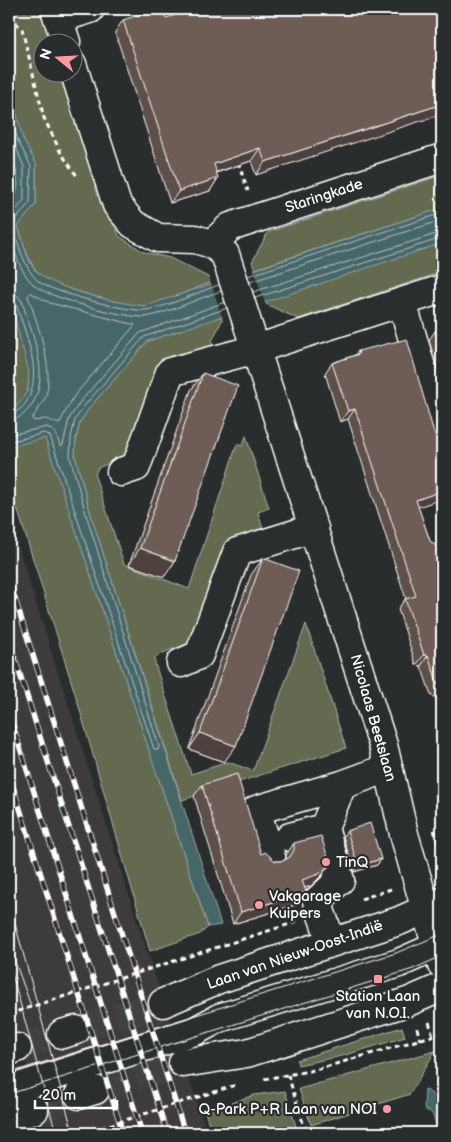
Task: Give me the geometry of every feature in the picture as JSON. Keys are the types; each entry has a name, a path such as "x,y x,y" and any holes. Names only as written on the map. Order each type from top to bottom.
{"street":[{"path":"59,23 90,9"},
{"path":"78,82 117,205 133,224 158,238 195,239 212,244"},
{"name":"Staringkade","path":"212,244 230,227 442,158"},
{"name":"Nicolaas Beetslaan","path":"212,244 225,254 314,528 388,768 415,871 434,906 441,952"},
{"path":"121,472 136,467 170,372 256,349 442,289"},
{"path":"402,302 442,439"},
{"path":"181,663 199,655 237,552 314,528"},
{"path":"271,857 256,810 342,785 388,768"},
{"path":"331,941 317,901 340,880 324,828 342,785"},
{"path":"290,837 324,828"},
{"name":"Laan van Nieuw-Oost-Indië","path":"163,1003 219,979 331,941 399,921 434,906"},
{"path":"9,1090 195,1031 219,1018 398,963 441,952"},
{"path":"183,1063 247,1053 410,1001 442,987"},
{"path":"9,1076 191,1020 219,1018"}],"path":[{"path":"9,16 22,29 44,118 61,153 80,182"},
{"path":"237,158 256,218"},
{"path":"9,1014 218,947 392,888 415,871 428,858 442,854"},
{"path":"261,1080 315,1070 442,1033"},
{"path":"288,1075 303,1123 309,1133"},
{"path":"84,1133 244,1082"}],"shaded area":[{"path":"9,518 138,924 207,1133 48,1133 9,1010"}],"green space":[{"path":"9,9 45,9 52,32 32,32 32,82 68,82 119,236 144,252 170,258 208,277 210,283 145,306 92,296 61,286 42,277 33,266 18,226 36,204 36,164 23,139 9,83"},
{"path":"442,175 442,208 255,269 252,262 268,232"},
{"path":"442,243 442,272 298,319 266,304 265,300"},
{"path":"9,296 27,358 29,382 24,397 9,411"},
{"path":"221,315 222,320 212,341 215,350 176,361 134,453 100,467 97,469 95,476 124,564 189,589 237,444 242,446 246,436 269,508 258,512 264,533 190,643 160,654 155,658 155,664 191,774 228,762 253,771 306,624 346,748 182,800 90,512 75,456 76,438 80,422 89,408 148,341"},
{"path":"45,437 208,927 200,934 150,951 77,700 9,482 9,447"},
{"path":"402,1027 405,1037 342,1056 298,1065 297,1060"},
{"path":"435,1051 410,1094 311,1125 299,1089"},
{"path":"285,1091 298,1133 212,1133 205,1112 254,1095"}],"water":[{"path":"9,83 23,139 36,164 36,204 18,226 26,251 32,266 40,274 52,282 84,294 145,306 442,208 442,243 148,341 89,408 80,422 76,438 75,456 90,512 221,925 208,927 45,438 9,447 9,411 19,404 28,390 29,372 9,296"},
{"path":"425,1089 442,1101 442,1133 439,1133 432,1113 424,1109"}],"pier":[{"path":"253,267 265,303 222,317 210,280"}],"building":[{"path":"157,9 163,9 166,18 195,9 442,9 442,104 265,162 260,148 214,164 218,178 179,191 123,20"},
{"path":"442,329 442,355 435,331"},
{"path":"407,339 434,433 439,440 442,450 442,491 416,500 430,541 442,551 442,689 438,685 428,655 424,655 405,599 416,596 355,409 348,411 332,363 359,354 358,351"},
{"path":"203,373 238,386 175,561 140,548"},
{"path":"263,558 299,571 236,746 200,733"},
{"path":"237,774 261,854 265,852 275,861 283,861 290,857 294,850 294,843 321,836 330,864 319,874 302,880 306,892 241,912 202,785"},
{"path":"370,823 381,859 358,866 347,831"}],"tunnel":[{"path":"76,1030 163,1003"},
{"path":"17,1048 62,1034"},
{"path":"95,1090 183,1063"},
{"path":"34,1110 79,1095"}],"tram line":[{"path":"9,902 73,1133"},
{"path":"9,1073 396,953 442,934"},
{"path":"9,945 31,1006"},
{"path":"9,1094 413,969 442,956"},
{"path":"9,963 56,1133"}],"railway":[{"path":"9,580 185,1133"},
{"path":"9,640 167,1133"},
{"path":"9,713 142,1133"},
{"path":"9,774 123,1133"}],"place":[{"name":"TinQ","path":"326,862"},
{"name":"Vakgarage Kuipers","path":"259,905"},
{"name":"Station Laan van N.O.I.","path":"378,979"},
{"name":"Q-Park P+R Laan van NOI","path":"387,1109"}]}
